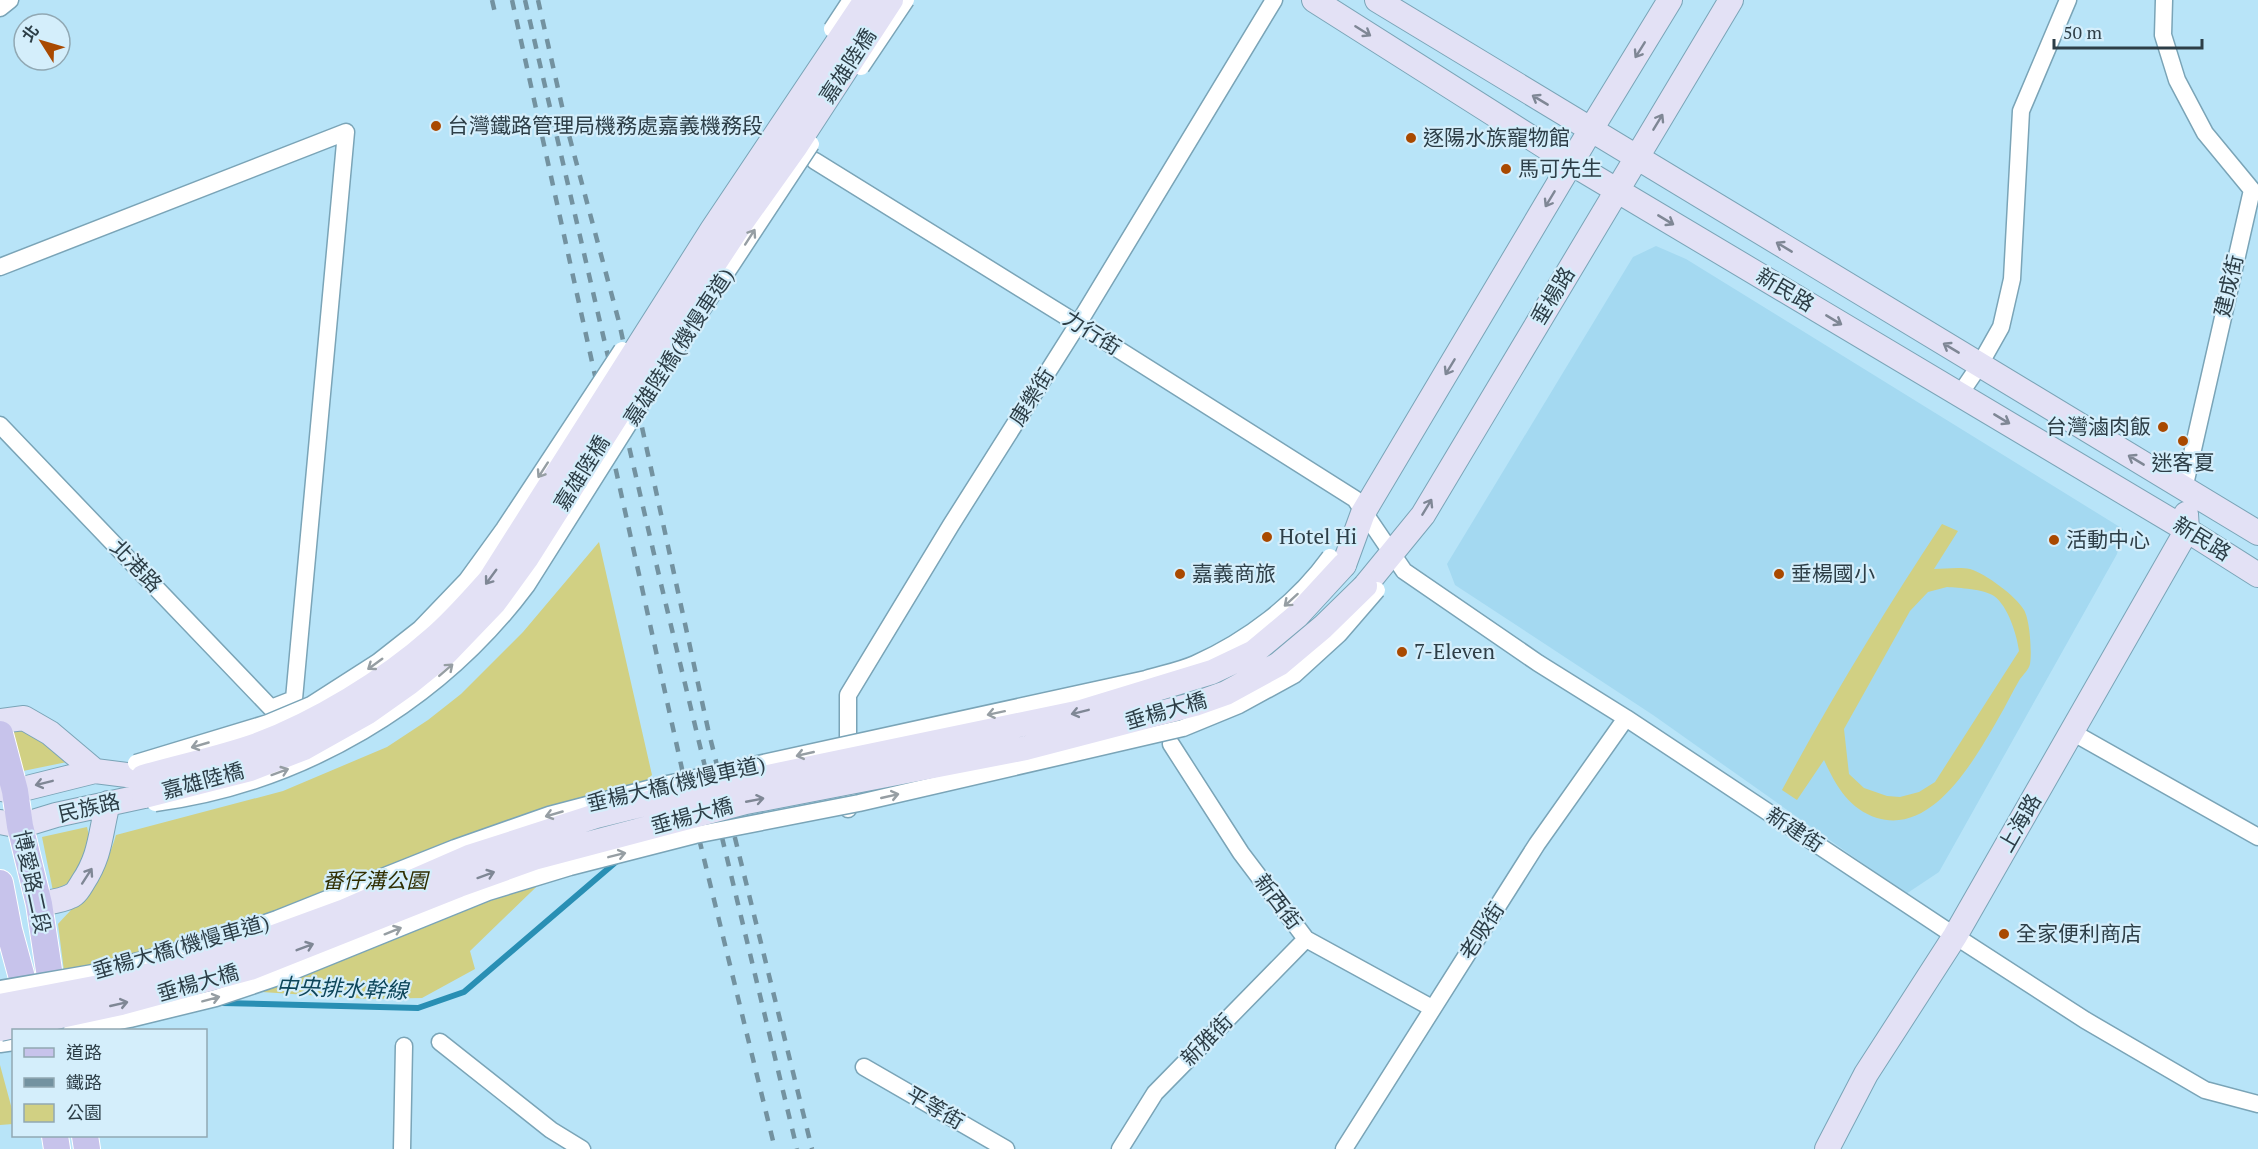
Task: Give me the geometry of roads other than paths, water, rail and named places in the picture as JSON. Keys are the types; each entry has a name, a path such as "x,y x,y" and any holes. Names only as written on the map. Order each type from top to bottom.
{"main road":[{"name":"博愛路二段","path":"0,734 10,824 39,904 49,973 45,1020"},
{"name":"博愛路二段","path":"0,883 4,928 20,969 45,1020"}],"street":[{"path":"0,8 10,0"},
{"path":"141,785 235,734 311,705 378,662 420,629 445,605 467,580 504,530 851,0"},
{"name":"嘉雄陸橋","path":"141,785 286,733 362,691 406,662 459,614 490,580 712,230 866,0"},
{"name":"嘉雄陸橋","path":"141,785 250,769 304,748 368,711 409,683 446,653 494,603 526,559 683,311 739,226 796,146 891,0"},
{"name":"嘉雄陸橋(機慢車道)","path":"141,785 183,799 248,784 297,765 398,709 469,650 515,602 527,585 667,363 906,0"},
{"name":"康樂街","path":"848,809 848,695 951,525 1078,324 1274,0"},
{"name":"新民路","path":"1314,0 1571,163 2187,530 2258,575"},
{"name":"新民路","path":"1377,0 1590,131 1637,157 2258,533"},
{"path":"1337,561 1363,513 1670,0"},
{"name":"垂楊路","path":"1371,588 1392,554 1423,515 1731,0"},
{"path":"1960,394 2001,327 2012,279 2021,111 2067,0"},
{"name":"建成街","path":"2164,0 2163,35 2177,80 2205,133 2252,190 2184,489"},
{"name":"北港路","path":"0,267 346,132 294,699 271,708 0,426"},
{"name":"力行街","path":"815,162 1078,324 1355,499 1363,513"},
{"path":"2184,489 2187,530"},
{"name":"新建街","path":"1363,513 1404,571 1538,663 1626,718 2085,1020 2205,1090 2258,1104"},
{"name":"上海路","path":"1827,1149 1866,1074 1955,936 2187,530"},
{"name":"垂楊大橋(機慢車道)","path":"0,989 93,973 208,944 549,815 675,783 1146,680 1193,665 1259,627 1337,561"},
{"name":"垂楊大橋","path":"0,1006 110,985 233,952 345,911 469,857 596,816 681,795 1081,712 1212,672 1254,652 1297,616 1337,561"},
{"path":"77,1029 216,998 280,976 488,892 570,867 695,835 859,803 1183,728 1239,705 1294,675 1339,634 1371,588"},
{"name":"垂楊大橋","path":"0,1029 121,1004 250,968 534,858 746,802 1026,748 1195,704 1226,693 1279,664 1371,588"},
{"path":"0,721 24,718 50,733 94,771"},
{"name":"老吸街","path":"1344,1149 1537,844 1626,718"},
{"path":"2072,732 2258,837"},
{"name":"新西街","path":"1171,744 1241,853 1306,939 1432,1008"},
{"name":"民族路","path":"7,790 94,771 141,785"},
{"name":"民族路","path":"10,824 108,803 141,785"},
{"path":"39,904 72,896 87,876 99,850 108,803"},
{"name":"新雅街","path":"1120,1149 1155,1093 1306,939"},
{"path":"440,1042 551,1130 582,1149"},
{"path":"402,1149 404,1046"},
{"name":"平等街","path":"864,1067 1006,1149"}],"waterway":[{"name":"中央排水幹線","path":"222,1003 418,1008 464,992 617,861"}],"railway":[{"path":"492,0 496,17"},
{"path":"512,0 682,769 775,1149"},
{"path":"525,0 661,584 797,1149"},
{"path":"538,0 566,124 619,322 708,729 812,1149"}],"place":[{"name":"台灣鐵路管理局機務處嘉義機務段","path":"436,126"},
{"name":"逐陽水族寵物館","path":"1411,138"},
{"name":"馬可先生","path":"1506,169"},
{"name":"台灣滷肉飯","path":"2163,427"},
{"name":"迷客夏","path":"2183,441"},
{"name":"Hotel Hi","path":"1267,537"},
{"name":"活動中心","path":"2054,540"},
{"name":"嘉義商旅","path":"1180,574"},
{"name":"垂楊國小","path":"1779,574"},
{"name":"7-Eleven","path":"1402,652"},
{"name":"全家便利商店","path":"2004,934"}],"park label":[{"name":"番仔溝公園","path":"375,881"}]}
